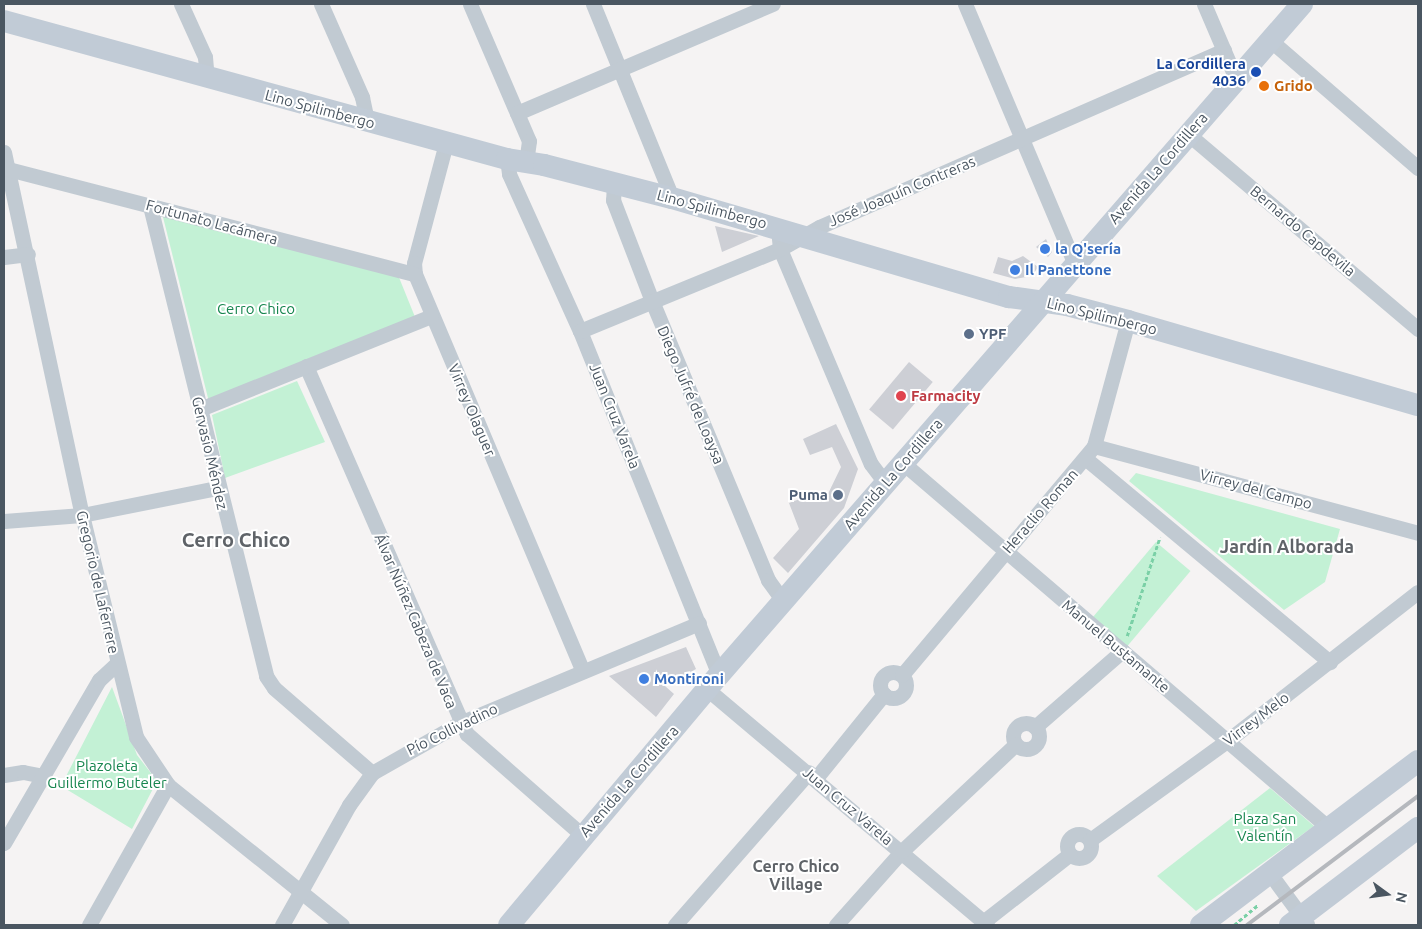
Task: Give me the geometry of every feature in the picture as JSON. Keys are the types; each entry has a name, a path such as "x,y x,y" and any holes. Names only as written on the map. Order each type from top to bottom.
{"main road":[{"name":"Avenida La Cordillera","path":"514,923 582,835 886,484 1041,301 1302,4"},
{"name":"Lino Spilimbergo","path":"4,21 446,143 672,198 779,239 804,236 1009,297 1041,301 1128,321 1418,405"},
{"path":"1201,925 1270,875 1418,761"},
{"path":"1299,922 1418,828"}],"street":[{"path":"182,4 205,57 207,78"},
{"path":"320,4 362,97 367,121"},
{"name":"Juan Cruz Varela","path":"470,4 530,147 516,160 509,174 580,331 699,623 714,682 812,775 984,923"},
{"path":"593,4 672,198"},
{"path":"517,113 621,71 773,4"},
{"path":"965,4 1075,264"},
{"path":"1204,4 1236,79"},
{"path":"1270,40 1418,168"},
{"name":"José Joaquín Contreras","path":"804,236 1224,50"},
{"name":"Bernardo Capdevila","path":"1188,134 1418,329"},
{"name":"Virrey Olaguer","path":"446,143 414,263 415,274 583,671"},
{"name":"Gregorio de Laferrere","path":"4,152 28,254 82,515 136,737 168,785 342,925"},
{"name":"Fortunato Lacámera","path":"8,169 415,274"},
{"name":"Diego Jufré de Loaysa","path":"614,183 614,200 652,301 768,580 783,601"},
{"name":"Gervasio Méndez","path":"150,206 200,409 217,488 266,676 274,688 372,773"},
{"path":"580,331 652,301 779,239 871,464 886,484"},
{"path":"4,257 28,254"},
{"path":"200,409 432,316"},
{"name":"Heraclio Roman","path":"675,925 884,694 896,698 903,694 906,682 902,675 1094,446 1128,321"},
{"name":"Álvar Núñez Cabeza de Vaca","path":"306,366 460,723 473,740 582,835"},
{"name":"Virrey del Campo","path":"1094,446 1418,533"},
{"path":"1085,458 1330,662"},
{"name":"Manuel Bustamante","path":"902,463 1330,829"},
{"path":"4,521 82,515 217,488"},
{"name":"Virrey Melo","path":"984,923 1070,854 1084,857 1090,851 1090,840 1227,741 1418,592"},
{"name":"Pío Collivadino","path":"282,925 372,773 460,723 699,623"},
{"path":"836,925 902,851 1016,744 1013,736 1016,727 1023,723 1035,727 1122,651"},
{"path":"4,843 99,680 117,663"},
{"path":"4,774 23,772 43,776"},
{"path":"89,925 168,785"},
{"path":"1270,875 1299,922"}],"path":[{"path":"1122,651 1165,524"}],"green space":[{"name":"Cerro Chico","path":"162,213 398,275 415,317 209,402"},
{"path":"297,381 325,442 225,478 212,415"},
{"path":"1136,473 1340,529 1325,582 1284,610 1129,481"},
{"path":"1156,542 1190,571 1126,648 1092,619"},
{"name":"Plazoleta Guillermo Buteler","path":"112,687 137,755 157,781 132,829 61,786"},
{"name":"Plaza San Valentín","path":"1270,788 1314,826 1196,911 1157,876"}],"building":[{"path":"715,226 759,236 722,252"},
{"name":"la Q'sería","path":"1046,239 1052,252 1048,257 1036,247"},
{"name":"Il Panettone","path":"1023,256 1038,267 1032,276 1015,279 993,273 998,257 1012,261"},
{"name":"Farmacity","path":"909,362 933,382 893,429 869,409"},
{"name":"Puma","path":"836,424 858,469 844,508 788,573 773,558 799,529 789,503 824,490 825,500 841,467 832,447 810,455 803,439"},
{"name":"Montironi","path":"686,647 696,669 665,686 674,694 656,717 609,676"}],"railway":[{"path":"1247,925 1418,796"}],"place":[{"name":"La Cordillera 4036","path":"1256,72"},
{"name":"Grido","path":"1264,86"},
{"name":"la Q'sería","path":"1045,249"},
{"name":"Il Panettone","path":"1015,270"},
{"name":"YPF","path":"969,334"},
{"name":"Farmacity","path":"901,396"},
{"name":"Puma","path":"838,495"},
{"name":"Montironi","path":"644,679"}],"district":[{"name":"Cerro Chico","path":"236,539"},
{"name":"Jardín Alborada","path":"1287,546"},
{"name":"Cerro Chico Village","path":"796,875"}]}
